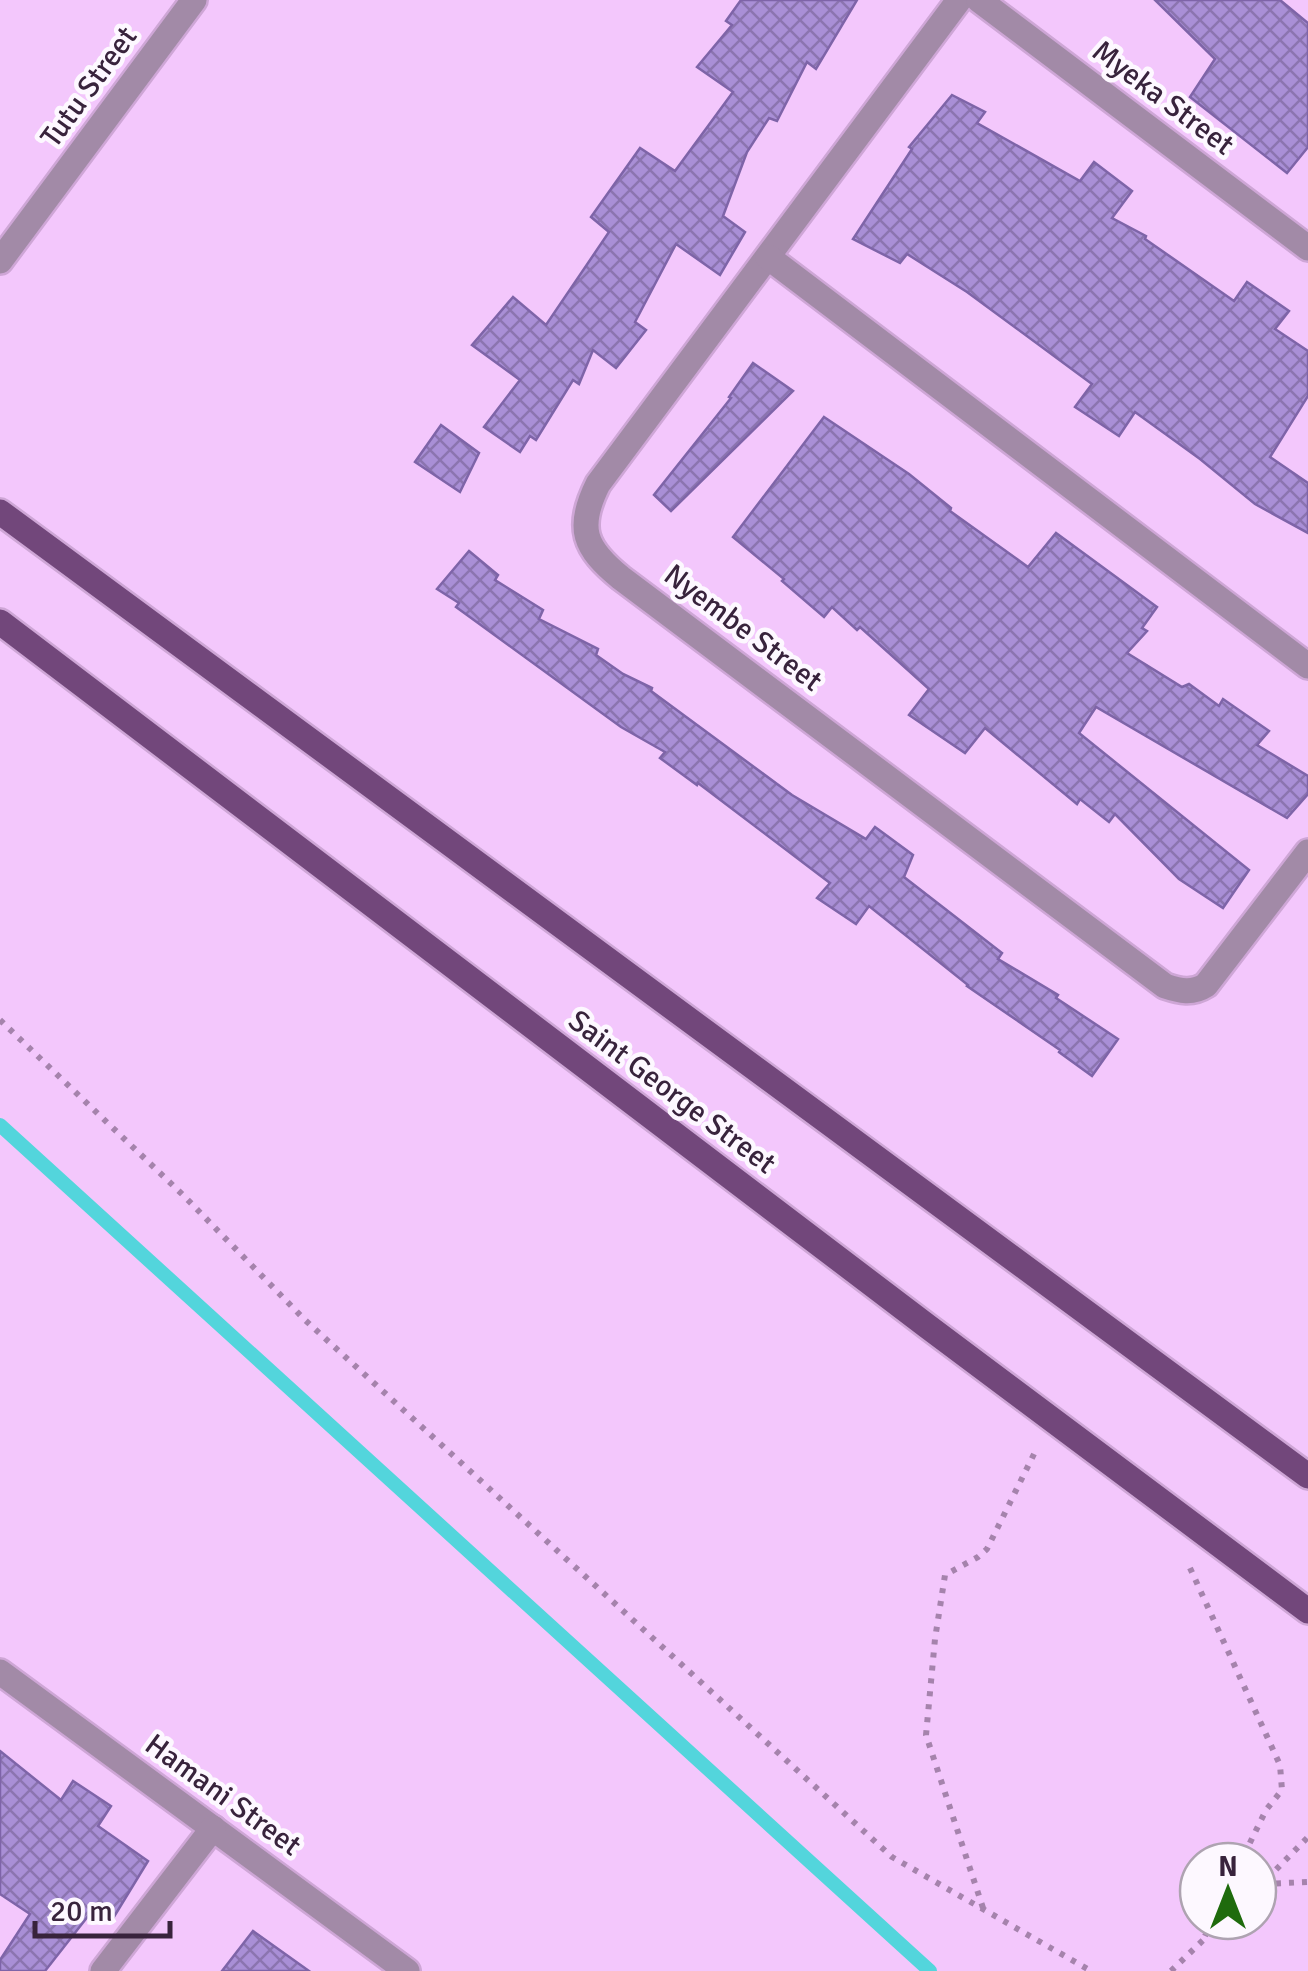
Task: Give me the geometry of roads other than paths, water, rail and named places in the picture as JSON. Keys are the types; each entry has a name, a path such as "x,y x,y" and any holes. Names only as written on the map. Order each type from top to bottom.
{"main road":[{"path":"0,512 1308,1476"},
{"name":"Saint George Street","path":"0,622 1308,1610"}],"street":[{"name":"Tutu Street","path":"0,261 194,0"},
{"name":"Nyembe Street","path":"959,0 598,484 588,504 586,537 598,559 620,578 1165,986 1198,990 1206,985 1308,852"},
{"name":"Myeka Street","path":"979,0 1308,248"},
{"path":"768,257 1308,666"},
{"name":"Hamani Street","path":"0,1672 407,1971"},
{"path":"103,1971 213,1828"}],"waterway":[{"path":"0,1125 930,1971"}]}
